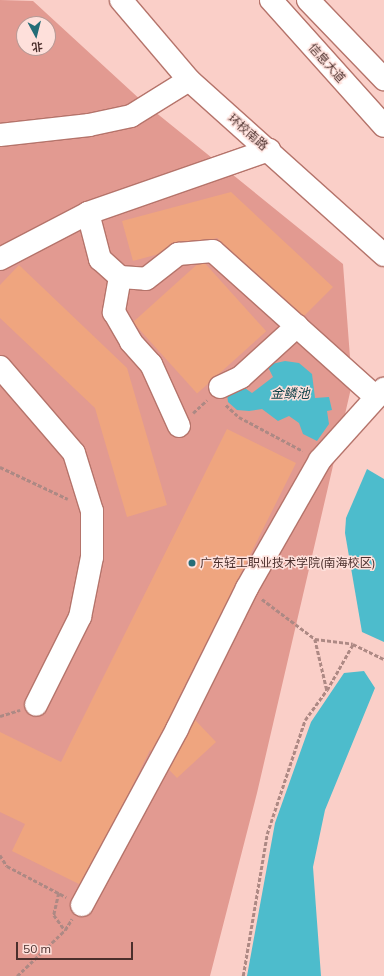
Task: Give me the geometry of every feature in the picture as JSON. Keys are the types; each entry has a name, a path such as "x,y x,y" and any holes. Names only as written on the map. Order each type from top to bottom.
{"street":[{"name":"环校南路","path":"121,0 189,80 269,150 384,255"},
{"name":"信息大道","path":"271,0 384,126"},
{"path":"308,0 384,78"},
{"path":"0,135 89,125 131,116 189,80"},
{"path":"0,259 88,214 269,150"},
{"path":"82,905 177,729 247,588 320,460 380,393 297,326 213,251 178,254 146,279 120,277 100,259 88,214"},
{"path":"120,277 114,312 131,342 151,364 179,426"},
{"path":"220,387 241,377 297,326"},
{"path":"0,367 74,453 92,511 92,557 80,617 36,705"}],"path":[{"path":"179,426 220,387 224,403 239,417 320,460"},
{"path":"0,467 92,511"},
{"path":"247,588 315,639 353,644 384,659"},
{"path":"315,639 327,690"},
{"path":"243,976 267,834 305,720 327,690 353,644"},
{"path":"0,855 7,866 82,905 65,930 17,976"},
{"path":"59,893 54,916 65,930"}],"shaded area":[{"name":"广东轻工职业技术学院(南海校区)","path":"0,0 33,1 49,16 16,16 16,56 56,56 56,22 144,103 343,264 352,384 257,793 210,976 0,976"}],"water":[{"name":"金鳞池","path":"285,361 299,363 312,374 315,398 329,397 332,410 327,411 329,424 317,441 303,434 299,423 289,416 278,421 262,409 249,411 237,410 228,402 227,394 242,386 252,393 273,377 267,365"},
{"path":"367,469 384,479 384,642 362,632 345,533 346,518"},
{"path":"364,671 375,688 325,810 313,867 321,976 247,976 275,823 311,722 344,673"}],"building":[{"path":"231,192 333,287 302,318 217,238 133,261 122,221"},
{"path":"202,260 266,331 197,394 133,322"},
{"path":"19,265 127,368 167,505 127,517 95,408 0,318 0,285"},
{"path":"227,429 296,463 177,701 216,742 177,778 150,750 83,886 12,851 25,824 0,812 0,732 61,762"}],"place":[{"name":"广东轻工职业技术学院(南海校区)","path":"192,563"}]}
